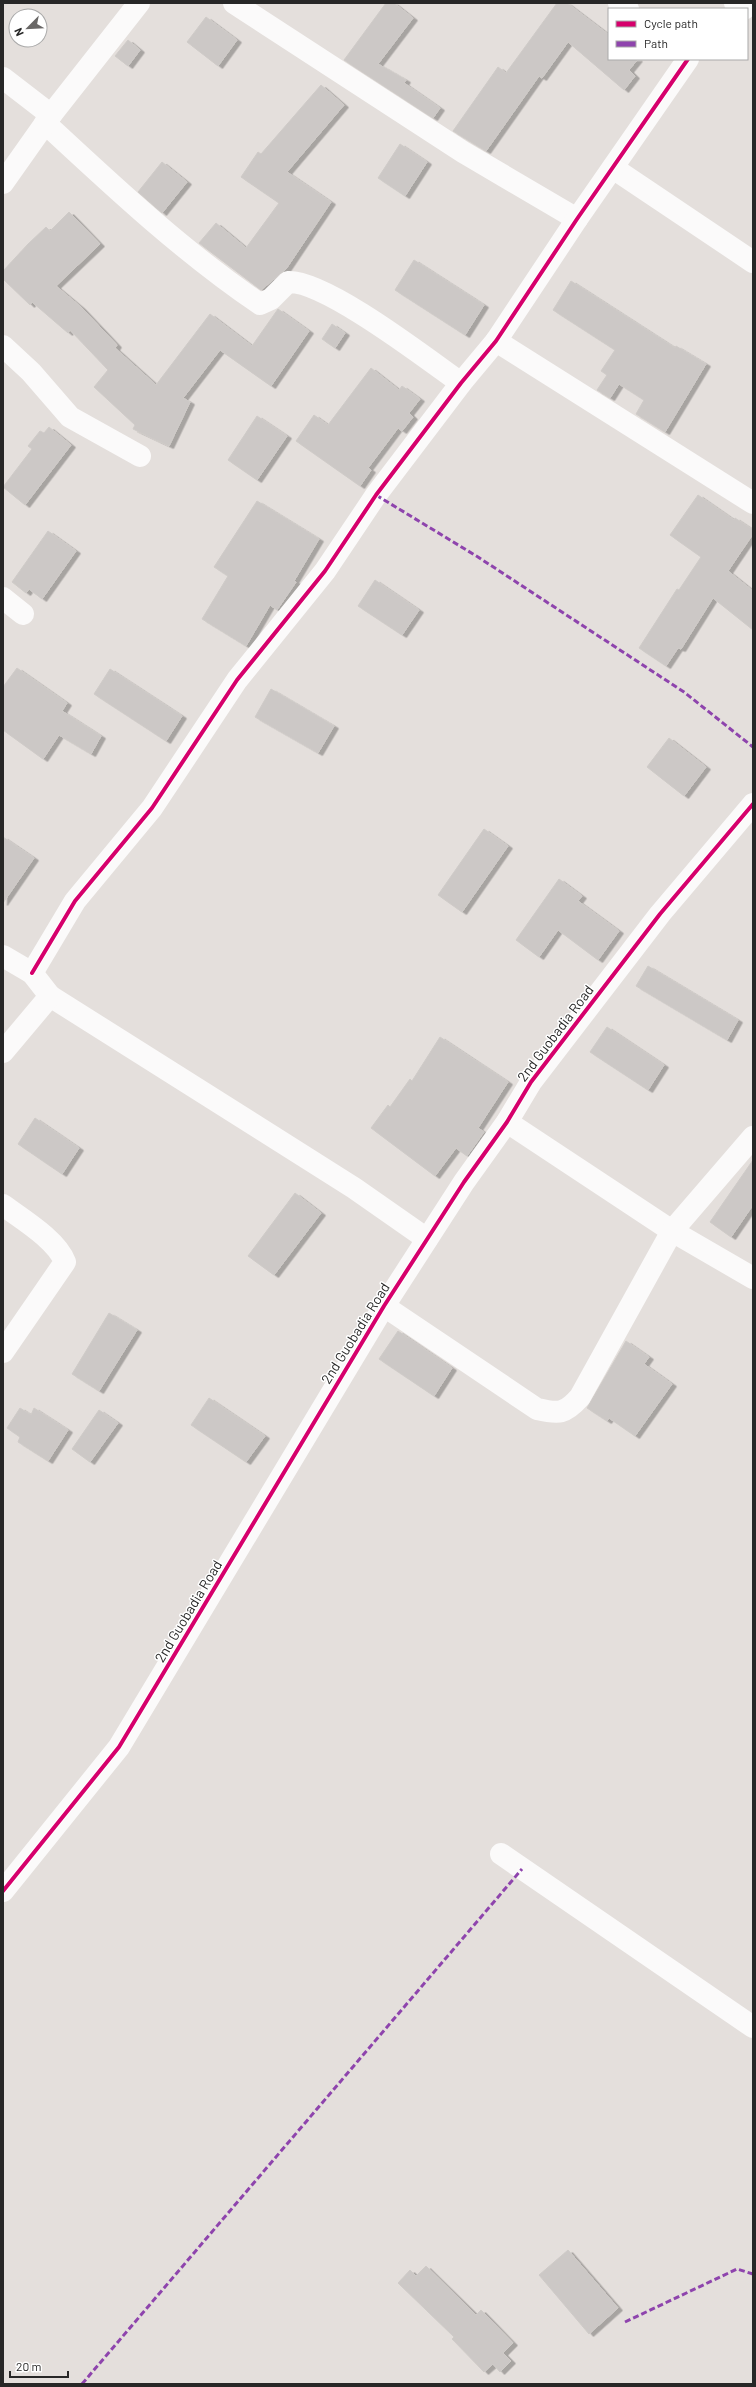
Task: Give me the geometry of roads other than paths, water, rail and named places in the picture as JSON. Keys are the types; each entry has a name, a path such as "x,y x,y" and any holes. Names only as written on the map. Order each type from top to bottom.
{"street":[{"path":"3,183 48,119 139,3"},
{"path":"234,3 464,152 576,219"},
{"path":"32,973 75,901 152,808 237,680 325,571 376,495 461,382 496,341 576,219 614,168 687,60"},
{"path":"3,78 48,119 138,209 196,257 260,304 271,299 288,282 298,281 346,304 461,382"},
{"path":"614,168 753,262"},
{"path":"496,341 753,503"},
{"path":"3,346 31,372 70,417 140,456"},
{"path":"3,598 23,614"},
{"name":"2nd Guobadia Road","path":"3,1891 119,1747 384,1306 427,1239 507,1122 531,1082 660,914 753,804"},
{"path":"3,956 32,973 50,996 354,1188 427,1239"},
{"path":"3,1052 50,996"},
{"path":"507,1122 672,1231 753,1278"},
{"path":"384,1306 537,1409 556,1413 570,1409 580,1397 672,1231 753,1137"},
{"path":"3,1205 50,1241 61,1252 65,1262 3,1352"},
{"path":"501,1854 753,2027"}]}
